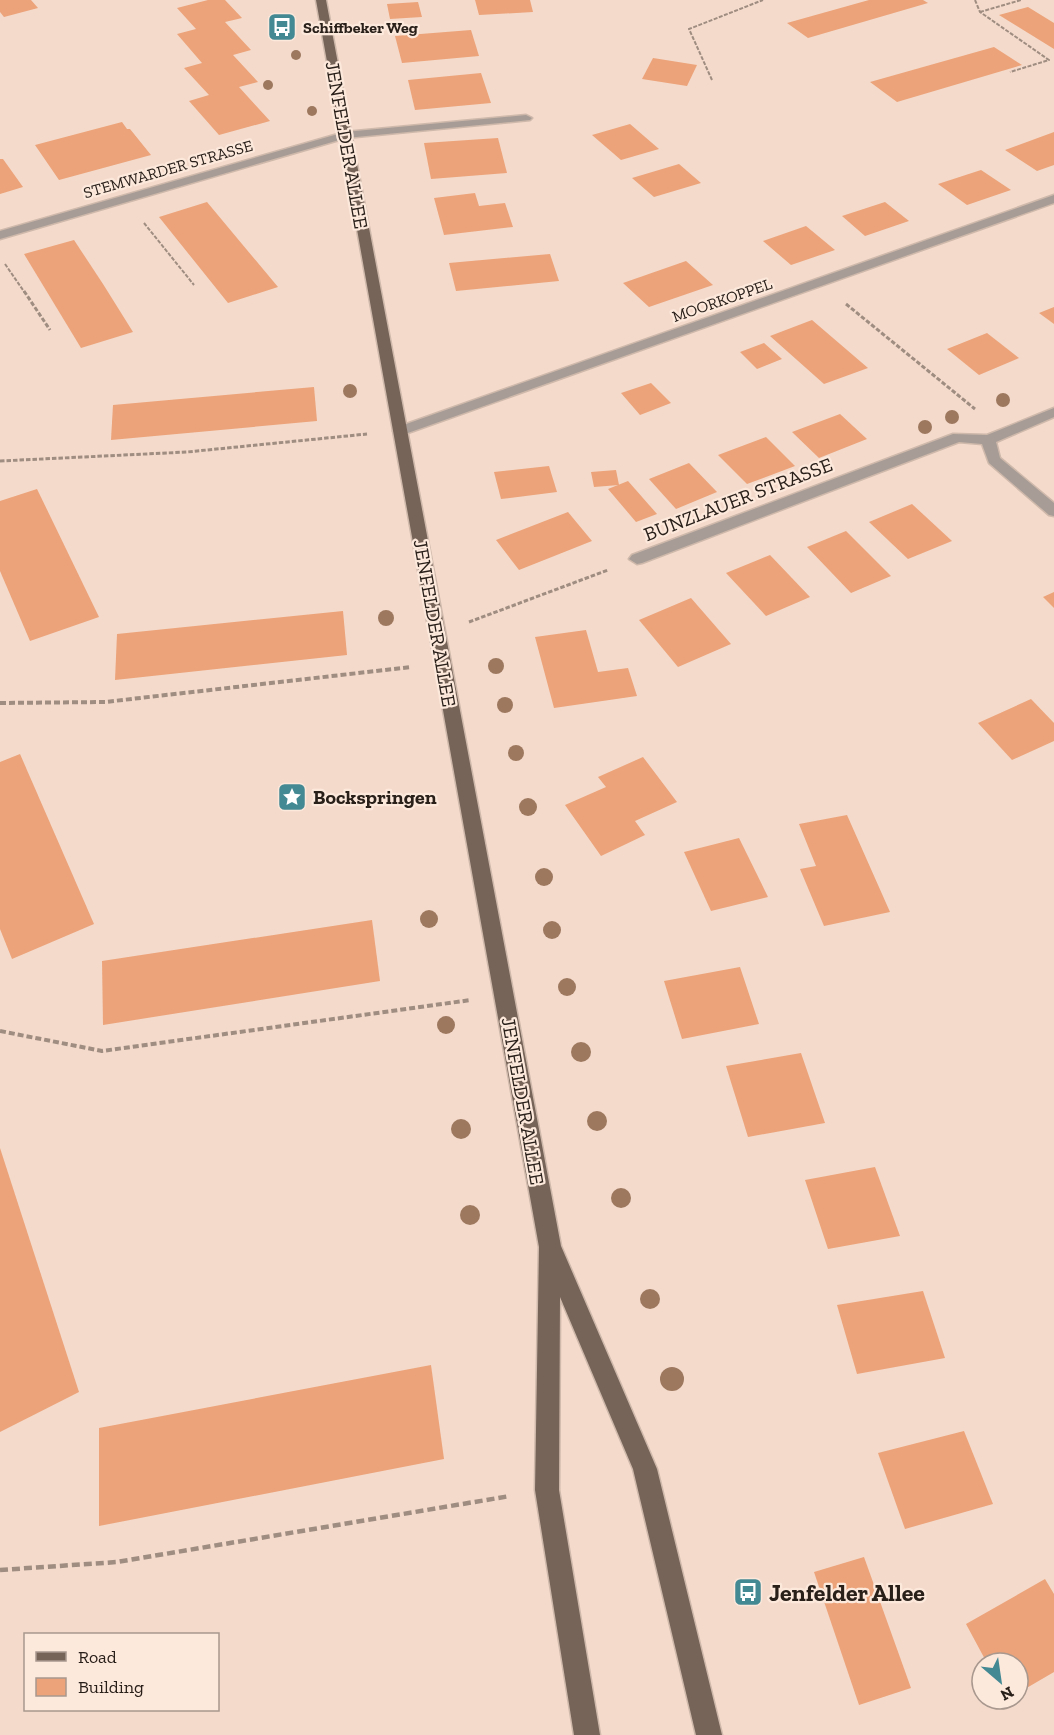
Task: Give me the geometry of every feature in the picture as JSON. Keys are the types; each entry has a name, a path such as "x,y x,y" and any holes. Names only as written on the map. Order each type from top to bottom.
{"main road":[{"name":"JENFELDER ALLEE","path":"321,0 550,1247 547,1490 587,1735"},
{"name":"JENFELDER ALLEE","path":"550,1247 645,1469 709,1735"}],"street":[{"name":"STEMWARDER STRASSE","path":"0,235 345,135 526,118"},
{"name":"MOORKOPPEL","path":"400,431 1054,199"},
{"path":"1054,412 988,440 994,460 1054,511"},
{"name":"BUNZLAUER STRASSE","path":"637,560 957,437 988,440"}],"path":[{"path":"712,80 689,29 764,0"},
{"path":"975,0 980,12 1049,60 1010,72"},
{"path":"980,12 1021,0"},
{"path":"124,199 194,285"},
{"path":"0,256 50,330"},
{"path":"820,283 1003,432"},
{"path":"0,461 187,452 400,431"},
{"name":"BUNZLAUER STRASSE","path":"437,634 637,560"},
{"path":"0,703 105,702 442,663"},
{"path":"0,1031 102,1051 504,995"},
{"path":"0,1570 117,1562 547,1490"}],"building":[{"path":"0,0 31,0 38,8 4,17 0,12"},
{"path":"208,0 225,0 242,18 225,22 251,50 233,55 258,82 239,87 270,121 219,135 189,101 209,95 184,68 202,63 177,34 196,29 177,8"},
{"path":"475,0 530,0 533,12 479,15"},
{"path":"869,0 923,0 928,3 808,38 787,23"},
{"path":"418,2 422,17 390,19 387,4"},
{"path":"1028,7 1054,23 1054,49 999,15"},
{"path":"471,30 479,56 402,63 395,36"},
{"path":"994,47 1022,65 897,102 870,82"},
{"path":"653,58 697,65 687,86 642,79"},
{"path":"481,73 491,103 415,110 408,80"},
{"path":"122,122 151,155 59,180 35,145"},
{"path":"630,124 659,149 621,160 592,135"},
{"path":"1054,132 1054,165 1037,171 1005,150"},
{"path":"498,138 507,173 431,179 424,143"},
{"path":"0,159 3,159 23,187 0,194"},
{"path":"679,164 701,183 654,197 632,178"},
{"path":"981,170 1011,190 967,205 938,184"},
{"path":"475,193 479,206 505,203 513,227 444,235 434,198"},
{"path":"207,202 278,287 228,303 159,217"},
{"path":"885,202 909,221 865,236 842,216"},
{"path":"806,226 835,250 791,265 763,241"},
{"path":"74,240 133,332 81,348 24,254"},
{"path":"550,254 559,281 456,291 449,263"},
{"path":"686,261 713,285 649,307 623,283"},
{"path":"1054,307 1054,324 1039,313"},
{"path":"812,320 868,368 824,384 770,336"},
{"path":"987,333 1019,358 979,375 947,349"},
{"path":"764,343 782,359 757,369 740,352"},
{"path":"651,383 671,403 640,415 621,393"},
{"path":"314,387 317,421 111,440 113,405"},
{"path":"840,414 867,439 819,458 792,432"},
{"path":"766,437 795,466 747,484 718,455"},
{"path":"689,463 717,492 676,509 649,479"},
{"path":"549,466 557,492 501,499 494,472"},
{"path":"616,470 619,485 594,487 591,472"},
{"path":"628,481 657,514 636,522 608,489"},
{"path":"37,489 99,617 30,641 0,571 0,501"},
{"path":"912,504 952,541 908,559 869,522"},
{"path":"568,512 592,541 519,570 496,540"},
{"path":"846,531 891,576 851,593 807,547"},
{"path":"770,555 810,597 766,616 726,573"},
{"path":"1054,592 1054,608 1043,597"},
{"path":"691,598 731,644 678,667 639,620"},
{"path":"343,611 347,655 115,680 117,634"},
{"path":"586,630 598,672 628,668 637,696 554,708 535,637"},
{"path":"1031,699 1054,723 1054,741 1012,760 978,723"},
{"path":"20,754 94,924 12,959 0,929 0,762"},
{"path":"643,757 677,802 635,821 645,835 601,856 565,805 606,787 598,777"},
{"path":"847,815 890,912 824,926 800,869 816,866 799,824"},
{"path":"739,838 768,897 711,911 684,852"},
{"path":"372,920 380,981 103,1025 102,961"},
{"path":"740,967 759,1024 682,1039 664,981"},
{"path":"801,1053 825,1123 748,1137 726,1066"},
{"path":"0,1148 79,1392 0,1432"},
{"path":"875,1167 900,1236 828,1249 805,1180"},
{"path":"923,1291 945,1358 857,1374 837,1305"},
{"path":"431,1365 444,1459 99,1526 99,1428"},
{"path":"964,1431 993,1504 905,1529 878,1453"},
{"path":"864,1557 911,1688 859,1705 814,1572"},
{"path":"1045,1579 1054,1594 1054,1672 1030,1686 1030,1651 981,1651 966,1624"}],"place":[{"name":"Schiffbeker Weg","path":"282,27"},
{"name":"Bockspringen","path":"292,797"},
{"name":"Jenfelder Allee","path":"748,1592"}]}
